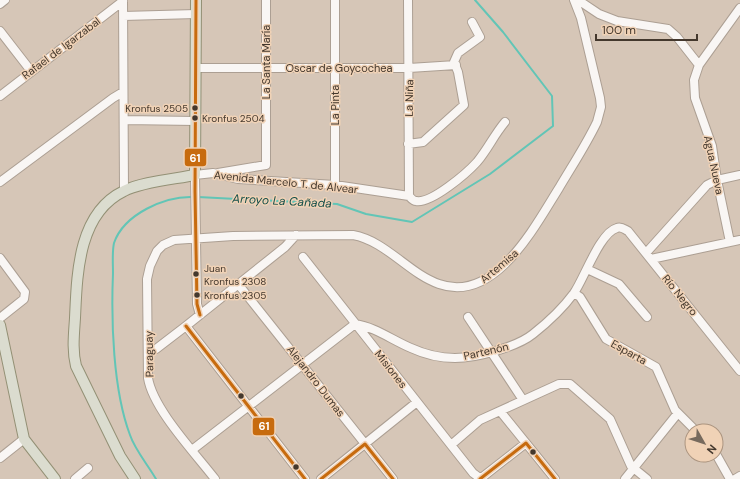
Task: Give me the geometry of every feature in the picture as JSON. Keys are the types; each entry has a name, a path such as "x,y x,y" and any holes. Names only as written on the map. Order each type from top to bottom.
{"main road":[{"path":"195,175 196,0"},
{"name":"Avenida Marcelo T. de Alvear","path":"124,190 195,175"},
{"path":"124,190 97,215 86,236 76,281 74,352 76,366 83,382 120,456 135,479"},
{"path":"0,325 24,439 55,479"}],"street":[{"path":"0,4 5,0"},
{"name":"La Santa María","path":"213,174 266,165 266,0"},
{"name":"La Pinta","path":"335,185 336,0"},
{"name":"La Niña","path":"408,0 409,196"},
{"name":"Artemisa","path":"195,237 340,234 360,236 374,242 430,280 455,287 476,284 507,261 527,240 592,133 600,114 600,98 581,18 574,0"},
{"path":"578,0 598,14 617,21 668,29 677,37 699,65"},
{"path":"123,1 124,190"},
{"name":"Rafael de Igarzabal","path":"0,96 123,1"},
{"name":"Agua Nueva","path":"730,242 717,180 712,146 694,92 694,75 699,65 740,8"},
{"path":"123,16 196,14"},
{"path":"408,144 423,142 464,105 465,101 455,57 458,52 480,37 472,22"},
{"path":"0,31 31,71"},
{"name":"Oscar de Goycochea","path":"196,68 409,68 456,65"},
{"path":"0,182 123,92"},
{"path":"124,120 196,121"},
{"name":"Avenida Marcelo T. de Alvear","path":"195,175 213,174 238,179 335,185 409,196 416,201 422,201 442,191 476,163 485,152 493,136 505,122"},
{"path":"195,175 197,304 200,314"},
{"path":"649,256 707,185 717,180 740,175"},
{"name":"Río Negro","path":"615,228 623,228 628,231 740,371"},
{"name":"Partenón","path":"355,324 371,328 417,351 446,357 463,358 507,348 531,335 574,293 603,240 615,228"},
{"path":"149,352 156,349 186,326 285,247 296,235"},
{"name":"Paraguay","path":"195,237 169,242 157,251 150,266 147,279 149,352 148,378 152,394 159,407 215,479"},
{"path":"649,256 740,240"},
{"name":"Misiones","path":"303,257 473,473 480,479"},
{"path":"0,258 25,292 24,299 0,318"},
{"path":"587,269 620,286 647,317"},
{"name":"Alejandro Dumas","path":"238,284 393,479"},
{"name":"Esparta","path":"574,293 580,297 606,339 656,367 678,413 688,423"},
{"path":"468,317 523,400"},
{"path":"192,450 355,324"},
{"path":"186,326 306,479"},
{"path":"451,445 480,420 559,384 566,383 570,384 610,419 627,459 634,469 647,479"},
{"path":"321,479 417,402"},
{"path":"500,411 554,479"},
{"path":"625,479 678,413"},
{"path":"0,458 24,439"},
{"path":"480,479 526,443"},
{"path":"721,463 730,479"},
{"path":"75,479 88,468"},
{"path":"735,479 740,476"}],"waterway":[{"name":"Arroyo La Cañada","path":"198,197 337,204 366,214 412,222 490,174 553,126 552,96 503,32 475,0"},
{"name":"Arroyo La Cañada","path":"156,479 132,441 124,417 120,397 114,355 112,312 113,247 119,233 136,215 158,203 193,197"}],"transit line":[{"name":"61","path":"196,0 195,191 197,304 200,315"},
{"name":"61","path":"186,326 305,479"},
{"name":"61","path":"480,479 526,443 555,479"},
{"name":"61","path":"321,479 365,444 393,479"}],"place":[{"name":"Kronfus 2505","path":"195,108"},
{"name":"Kronfus 2504","path":"195,118"},
{"name":"Juan Kronfus 2308","path":"196,274"},
{"name":"Kronfus 2305","path":"197,295"}]}
